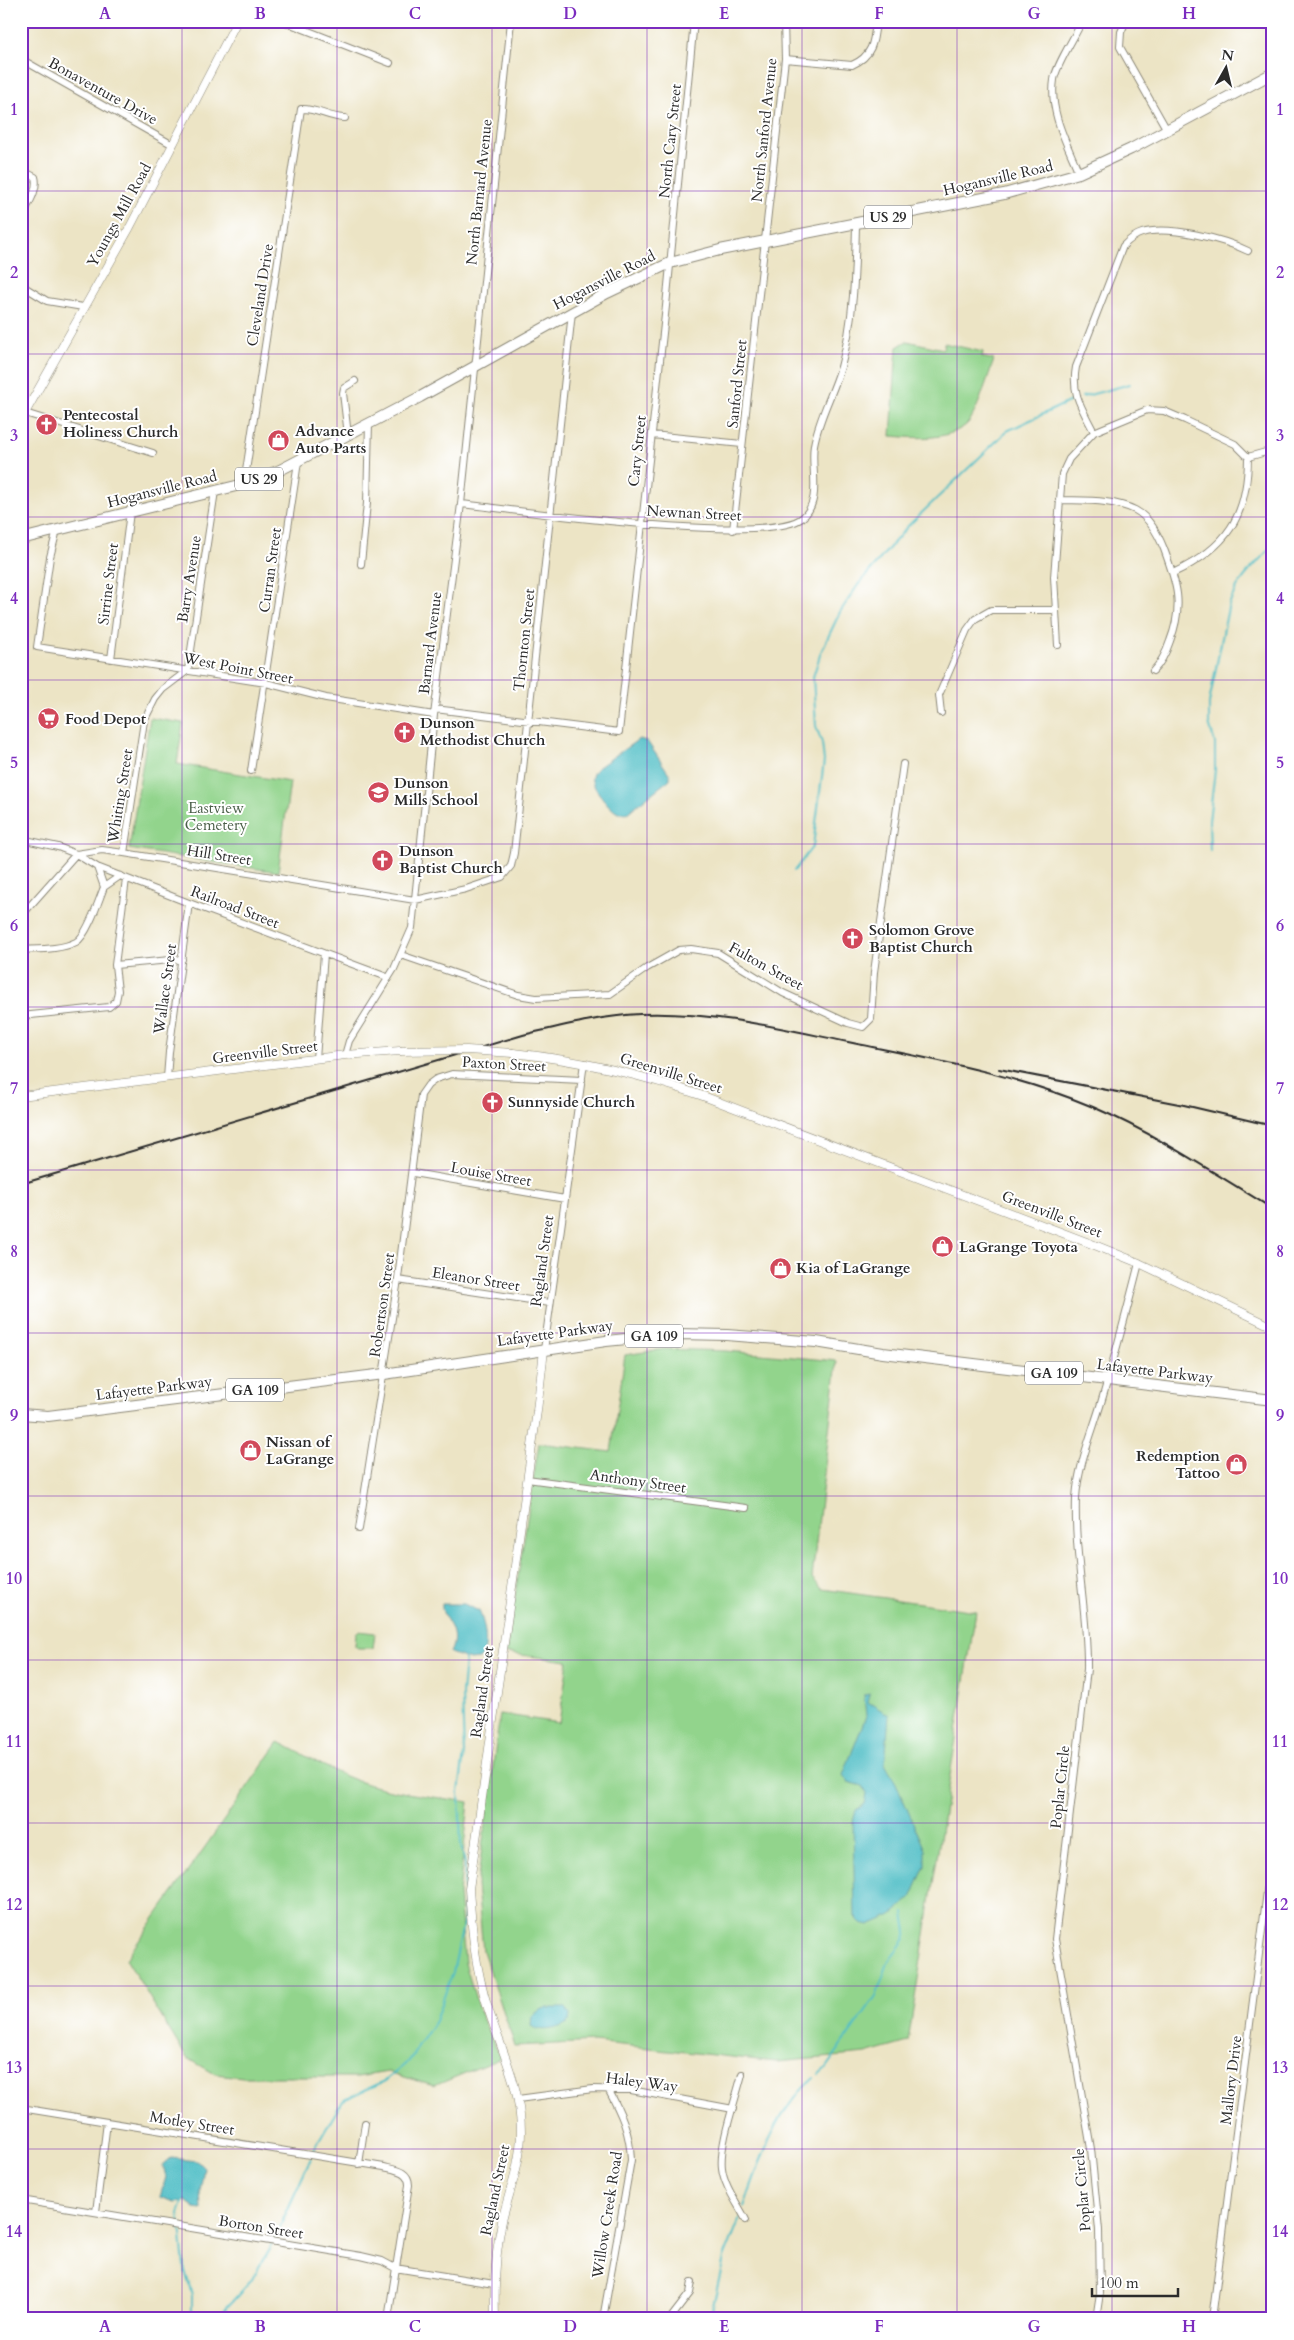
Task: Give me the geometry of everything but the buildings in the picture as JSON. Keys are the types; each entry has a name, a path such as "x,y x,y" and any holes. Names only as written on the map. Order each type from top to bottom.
{"main road":[{"name":"Hogansville Road","path":"21,539 244,484 298,462 572,312 670,262 1004,194 1079,173 1167,130 1273,73"},
{"name":"Lafayette Parkway","path":"21,1414 48,1416 384,1374 635,1337 727,1335 816,1342 882,1352 1273,1400"}],"street":[{"name":"Youngs Mill Road","path":"23,417 83,307 130,227 238,21"},
{"path":"283,21 390,63"},
{"name":"North Barnard Avenue","path":"474,366 511,21"},
{"name":"North Cary Street","path":"670,262 694,21"},
{"name":"North Sanford Avenue","path":"764,242 785,59 784,21"},
{"path":"785,59 852,64 860,61 871,50 876,21"},
{"path":"1079,173 1058,120 1054,102 1054,79 1082,21"},
{"path":"1126,21 1121,32 1120,47 1167,130"},
{"name":"Bonaventure Drive","path":"21,59 173,145"},
{"name":"Cleveland Drive","path":"244,484 301,109 313,108 338,118 345,118"},
{"path":"21,170 35,177 36,188 21,218"},
{"name":"Newnan Street","path":"461,504 642,523 733,530 792,524 805,516 814,494 814,447 824,408 841,368 852,313 856,224"},
{"path":"1094,432 1074,392 1074,379 1076,367 1123,246 1140,234 1164,231 1231,243 1248,251"},
{"name":"Sanford Street","path":"733,530 764,242"},
{"name":"Cary Street","path":"620,732 670,262"},
{"path":"21,284 47,300 83,307"},
{"name":"Thornton Street","path":"415,900 466,889 502,877 508,873 514,853 572,312"},
{"name":"Barnard Avenue","path":"345,1056 354,1030 401,955 412,928 434,712 461,504 474,366"},
{"path":"348,436 342,393 344,388 355,381"},
{"path":"1058,646 1054,577 1062,474 1069,459 1094,432 1147,410 1164,411 1235,444 1248,457 1245,498 1236,519 1221,540 1202,557 1173,573"},
{"path":"23,417 153,453"},
{"path":"361,564 367,503 369,423"},
{"path":"652,434 742,444"},
{"path":"1248,457 1273,450"},
{"name":"Curran Street","path":"251,771 266,683 298,462"},
{"name":"Barry Avenue","path":"188,670 215,491"},
{"path":"1059,500 1097,501 1126,506 1136,511 1154,527 1173,573 1179,608 1175,630 1162,662 1153,671"},
{"name":"Sirrine Street","path":"111,658 130,512"},
{"name":"West Point Street","path":"57,530 50,558 37,647 266,683 326,698 434,712 620,732"},
{"path":"941,713 939,694 967,630 975,619 991,610 1056,610"},
{"name":"Whiting Street","path":"124,853 144,721 155,699 164,689 188,670"},
{"name":"Fulton Street","path":"401,955 518,995 536,998 610,994 679,950 691,949 718,953 783,992 848,1023 863,1027 872,1019 874,972 903,764"},
{"name":"Hill Street","path":"21,839 58,847 76,854 102,850 415,900"},
{"path":"21,916 76,854"},
{"name":"Railroad Street","path":"76,854 98,867 123,877 387,977"},
{"path":"21,950 64,946 77,942 86,930 104,887 98,867"},
{"path":"104,887 123,877"},
{"path":"21,1016 109,1007 116,1001 118,991 116,965 123,877"},
{"name":"Wallace Street","path":"167,1078 189,903"},
{"path":"316,1060 324,954"},
{"path":"116,965 182,959"},
{"name":"Greenville Street","path":"21,1096 345,1056 400,1051 467,1050 513,1053 584,1063 637,1075 694,1093 1139,1263 1273,1327"},
{"name":"Ragland Street","path":"495,2319 494,2284 496,2254 502,2221 516,2171 521,2133 518,2099 513,2076 488,2009 473,1950 468,1889 584,1063"},
{"name":"Paxton Street","path":"428,1085 436,1079 452,1074 582,1080"},
{"name":"Robertson Street","path":"360,1530 398,1280 413,1173 421,1096 428,1085"},
{"name":"Louise Street","path":"413,1173 565,1199"},
{"name":"Poplar Circle","path":"1096,2319 1100,2293 1099,2230 1092,2149 1054,1939 1087,1669 1087,1641 1076,1556 1076,1496 1139,1263"},
{"name":"Eleanor Street","path":"398,1280 550,1303"},
{"name":"Anthony Street","path":"527,1479 746,1508"},
{"name":"Mallory Drive","path":"1212,2319 1273,1845"},
{"path":"742,2074 722,2154 722,2170 732,2195 746,2220"},
{"name":"Haley Way","path":"518,2099 593,2089 632,2090 733,2109"},
{"name":"Willow Creek Road","path":"603,2319 631,2160 630,2141 624,2119 608,2089"},
{"name":"Motley Street","path":"21,2108 398,2170 409,2179 395,2268"},
{"path":"96,2212 107,2122"},
{"path":"359,2164 365,2123"},
{"name":"Borton Street","path":"21,2200 361,2256 382,2261 395,2268 494,2284"},
{"path":"388,2319 395,2268"},
{"path":"670,2319 690,2292 692,2282"}],"green space":[{"path":"907,341 943,349 944,343 983,352 982,357 994,360 978,404 966,425 949,434 940,436 920,438 891,436 897,347"},
{"name":"Eastview Cemetery","path":"150,718 183,723 177,764 290,782 278,872 129,849"},
{"path":"664,1349 727,1351 837,1361 812,1578 822,1589 976,1611 908,2042 866,2054 777,2062 594,2042 515,2046 483,1951 477,1885 500,1714 559,1723 568,1661 506,1653 539,1443 611,1452 625,1355"},
{"path":"358,1631 375,1633 373,1648 358,1648 355,1646 356,1633"},
{"path":"279,1742 335,1771 370,1785 407,1793 469,1802 459,1893 465,1963 480,2013 501,2058 434,2086 388,2072 357,2077 243,2077 215,2074 186,2057 126,1959"}],"water":[{"path":"639,739 647,741 670,775 670,779 627,813 618,813 599,794 593,785 592,776 596,769"},
{"path":"442,1604 464,1604 479,1611 485,1629 485,1643 484,1650 479,1659 470,1660 450,1653 454,1637 442,1610"},
{"path":"870,1694 868,1702 889,1715 885,1764 896,1783 925,1850 925,1866 911,1898 892,1915 869,1925 861,1923 855,1917 853,1822 856,1810 865,1804 867,1793 863,1786 848,1782 843,1775 866,1716 864,1695"},
{"path":"546,2008 565,2008 570,2015 569,2022 560,2027 550,2029 540,2029 531,2026 532,2016"},
{"path":"171,2158 197,2161 204,2168 200,2191 201,2209 195,2208 186,2201 175,2202 160,2197 166,2177 163,2165"}],"waterway":[{"path":"1082,397 1130,384"},
{"path":"794,871 813,846 824,761 822,743 816,726 813,677 821,652 840,612 858,585 907,527 1007,431 1073,400"},
{"path":"1210,851 1209,821 1215,770 1215,743 1209,724 1209,703 1228,608 1241,581 1273,545"},
{"path":"312,2153 343,2100 385,2081 409,2061 435,2021 453,1972 464,1921 465,1863 461,1846 459,1792 464,1753 462,1694 465,1659"},
{"path":"819,2074 825,2069 876,1996 889,1960 905,1939 907,1932 904,1913"},
{"path":"744,2207 756,2172 779,2121 800,2091 814,2078"},
{"path":"274,2240 311,2158"},
{"path":"183,2201 179,2214 184,2267 192,2295 192,2319"},
{"path":"710,2319 724,2258 740,2218"},
{"path":"216,2319 251,2281 272,2244"}],"railway":[{"path":"21,1184 523,1035 610,1017 667,1014 693,1015 771,1026 941,1061 1033,1085 1093,1107 1139,1129 1273,1209"},
{"path":"999,1069 1184,1105 1273,1126"}],"place":[{"name":"Pentecostal Holiness Church","path":"47,424"},
{"name":"Advance Auto Parts","path":"279,440"},
{"name":"Food Depot","path":"49,719"},
{"name":"Dunson Methodist Church","path":"404,732"},
{"name":"Dunson Mills School","path":"378,792"},
{"name":"Dunson Baptist Church","path":"383,860"},
{"name":"Solomon Grove Baptist Church","path":"853,939"},
{"name":"Sunnyside Church","path":"492,1102"},
{"name":"LaGrange Toyota","path":"943,1247"},
{"name":"Kia of LaGrange","path":"780,1268"},
{"name":"Nissan of LaGrange","path":"250,1451"},
{"name":"Redemption Tattoo","path":"1236,1465"}]}
